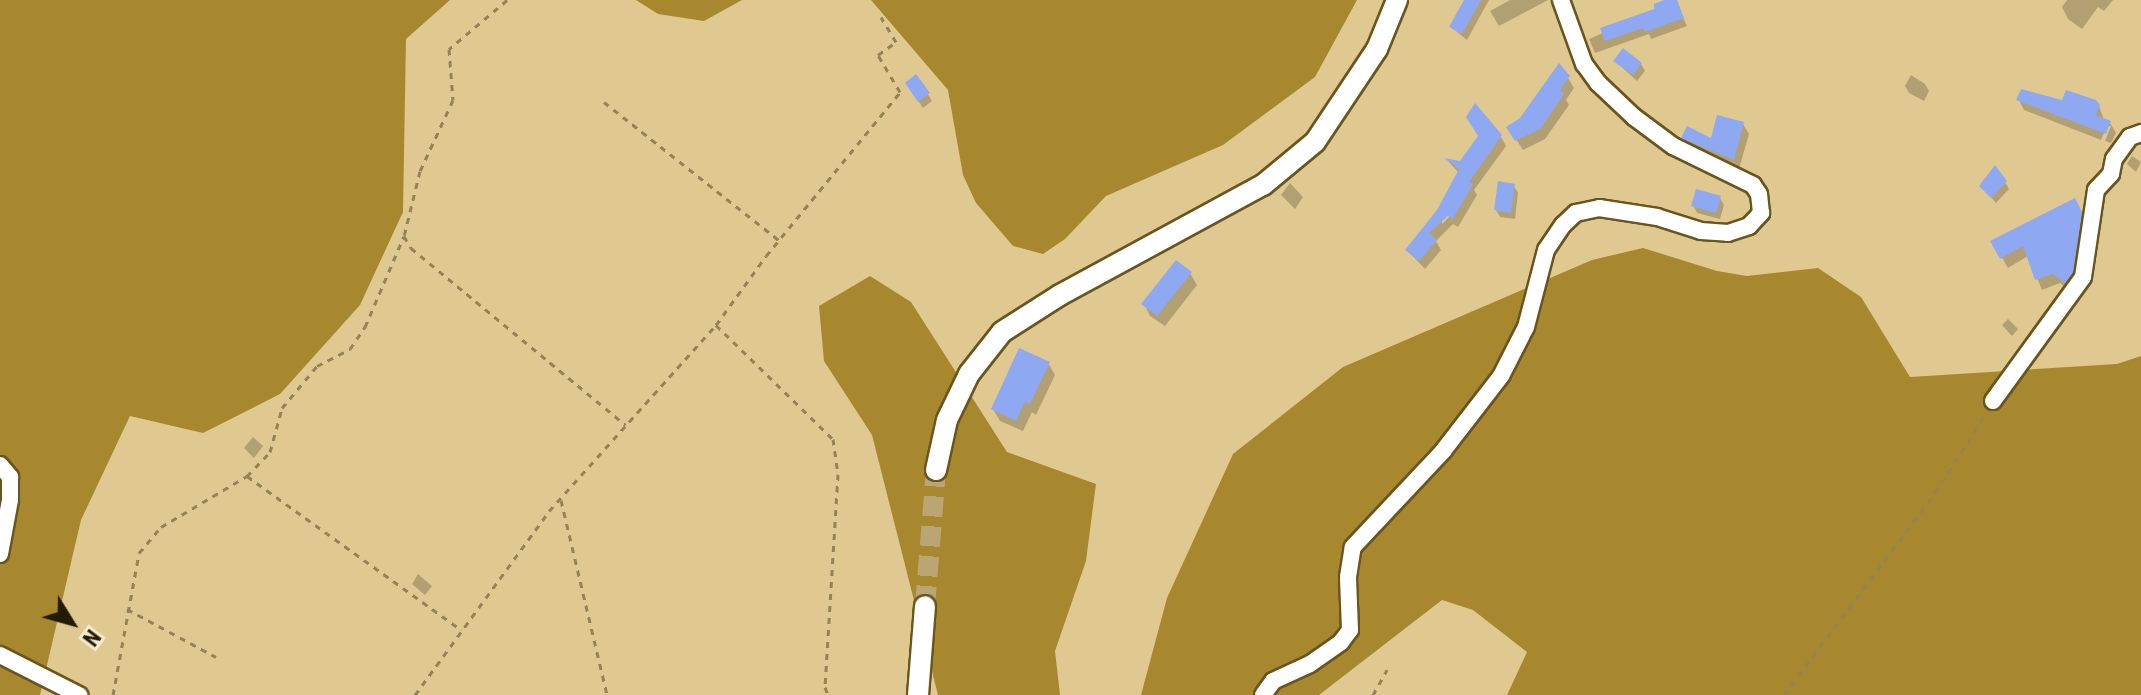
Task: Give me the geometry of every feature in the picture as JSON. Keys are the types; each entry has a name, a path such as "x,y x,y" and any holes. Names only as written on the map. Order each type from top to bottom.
{"street":[{"path":"936,470 947,420 963,386 1002,332 1060,295 1263,185 1315,142 1377,49 1397,0"},
{"path":"1263,695 1273,681 1310,664 1341,642 1350,630 1348,577 1353,547 1367,527 1443,451 1501,376 1526,327 1546,250 1569,219 1576,213 1599,208 1657,217 1701,231 1728,233 1749,226 1761,213 1759,194 1753,185 1673,146 1634,117 1598,83 1580,54 1561,0"},
{"path":"1993,401 2083,277 2096,190 2111,174 2114,159 2130,137 2141,133"},
{"path":"0,465 10,477 10,500 0,554"},
{"path":"918,695 925,606"},
{"path":"0,655 79,695"}],"path":[{"path":"113,695 139,553 161,527 247,476 270,452 282,408 317,366 350,349 365,327 404,236 420,171 453,100 449,49 507,0"},
{"path":"415,695 561,500 716,325 779,240 900,92 878,55 896,42 881,17"},
{"path":"604,102 779,240"},
{"path":"404,236 411,248 627,425"},
{"path":"716,325 833,439 838,474 825,687 828,695"},
{"path":"1784,695 1935,493 1993,401"},
{"path":"247,476 461,630"},
{"path":"561,500 607,695"},
{"path":"127,609 216,657"},
{"path":"1373,695 1387,670"}],"shaded area":[{"path":"0,0 450,0 406,39 403,212 360,305 280,394 203,433 130,416 81,520 40,695 0,695"},
{"path":"636,0 742,0 704,21 658,14"},
{"path":"871,0 1357,0 1315,77 1223,145 1106,196 1065,239 1043,254 1013,246 976,203 963,175 948,90"},
{"path":"1643,248 1717,271 1747,276 1818,268 1861,297 1910,377 2117,364 2141,356 2141,695 1507,695 1527,652 1473,610 1442,600 1319,695 1141,695 1167,598 1233,454 1343,367 1592,260"},
{"path":"870,276 911,302 1007,452 1096,484 1086,561 1055,651 1060,695 938,695 872,435 824,361 819,306"}],"building":[{"path":"1464,0 1481,0 1462,34 1449,27"},
{"path":"1677,0 1684,18 1645,32 1643,28 1605,41 1600,28 1654,9 1654,4"},
{"path":"1623,48 1642,63 1633,75 1613,61"},
{"path":"1559,63 1570,76 1560,90 1564,94 1540,129 1515,141 1506,127 1520,118"},
{"path":"916,74 930,93 918,102 905,83"},
{"path":"2021,89 2062,100 2066,90 2096,100 2100,105 2096,115 2111,121 2106,134 2016,100"},
{"path":"1475,103 1502,135 1469,182 1473,184 1453,219 1448,216 1429,233 1437,240 1419,261 1405,250 1437,210 1459,169 1444,158 1460,161 1478,136 1466,117"},
{"path":"1717,115 1744,122 1734,160 1681,138 1687,126 1711,138"},
{"path":"1995,165 2007,181 1991,198 1979,186"},
{"path":"1498,181 1515,184 1511,213 1494,210"},
{"path":"1696,189 1721,196 1716,213 1691,206"},
{"path":"2075,198 2082,212 2073,273 2065,283 2053,274 2035,280 2023,246 2000,259 1990,241"},
{"path":"1176,260 1192,272 1157,316 1141,304"},
{"path":"1019,348 1050,362 1030,404 1025,402 1016,421 991,409"}],"tunnel":[{"path":"925,606 936,470"}]}
